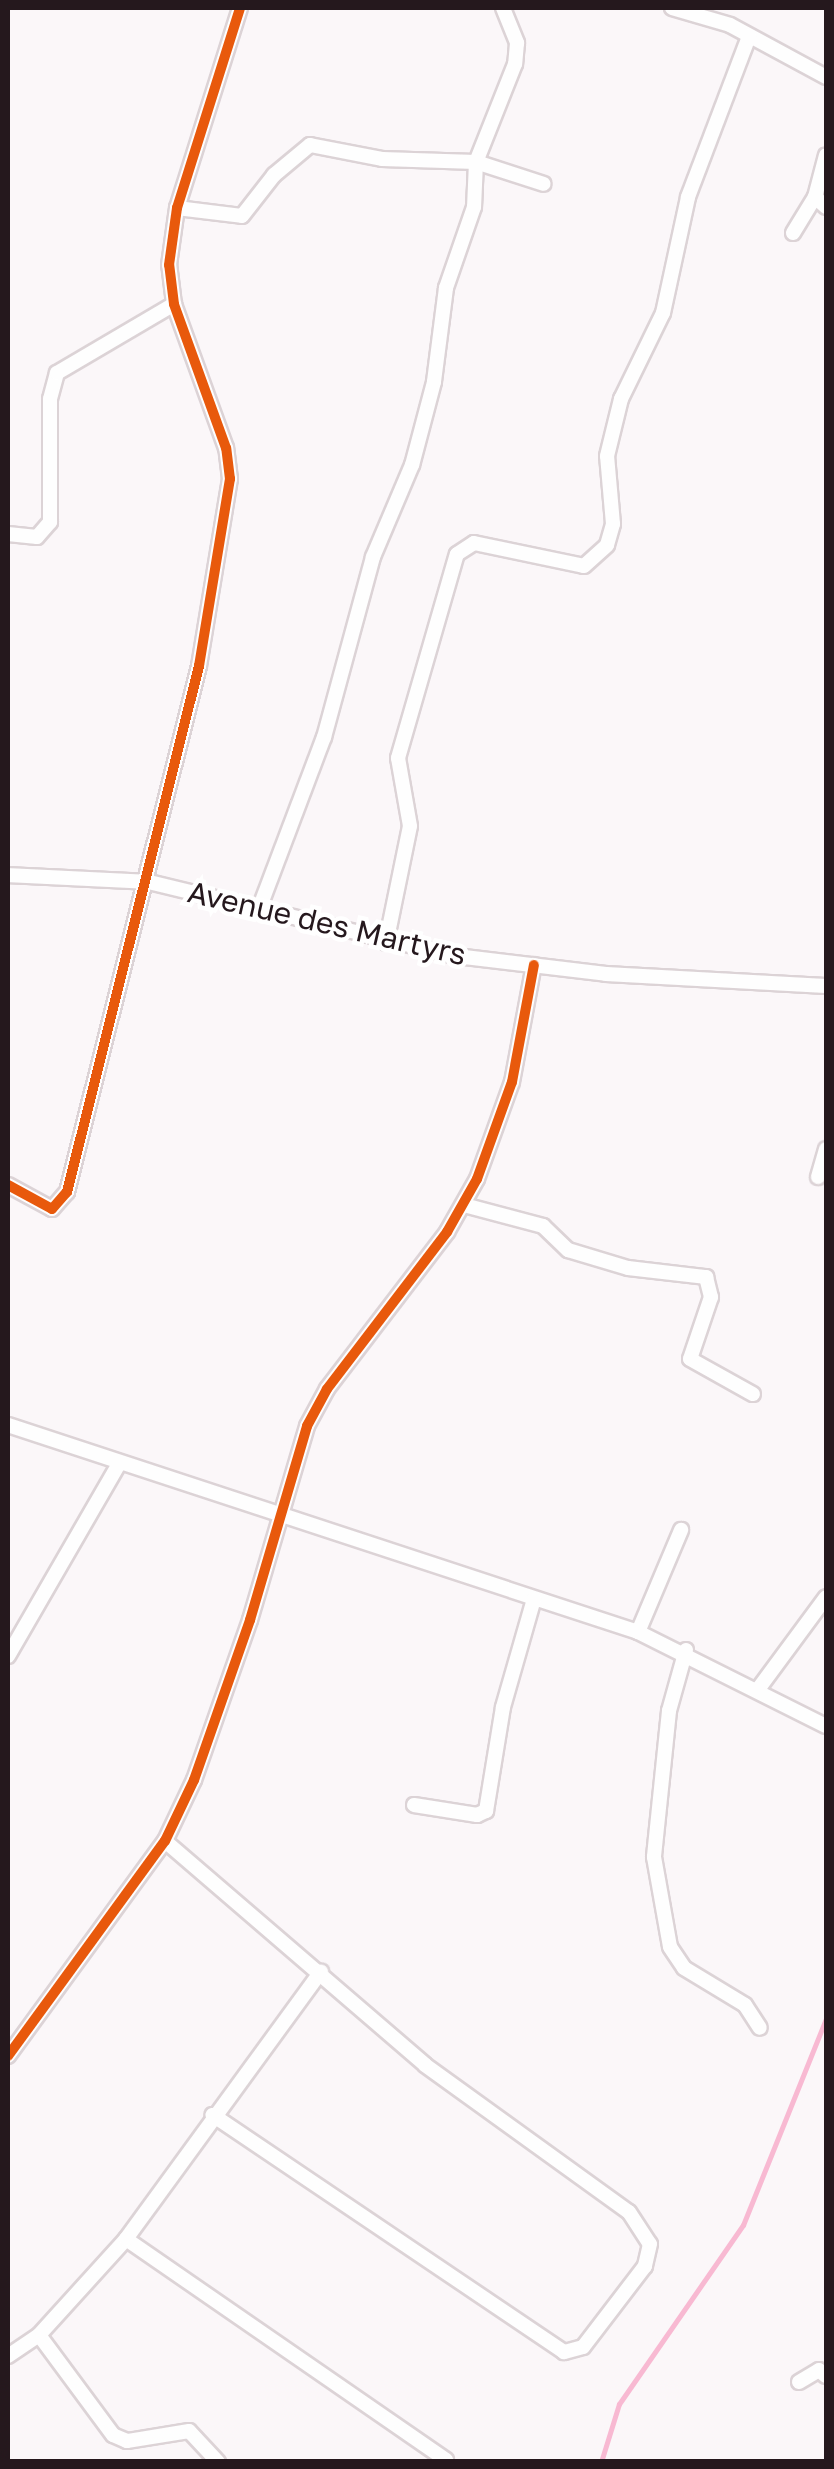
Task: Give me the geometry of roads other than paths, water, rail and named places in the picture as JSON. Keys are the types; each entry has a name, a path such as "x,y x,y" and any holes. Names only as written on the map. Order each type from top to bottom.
{"street":[{"path":"8,1185 52,1210 67,1192 149,882 199,666 230,480 226,448 174,304 169,266 178,208 240,8"},
{"path":"259,908 324,737 373,557 412,465 434,382 446,288 474,207 476,162 515,64 517,42 503,8"},
{"path":"672,8 750,36 826,77"},
{"path":"386,943 410,826 398,758 457,554 474,543 584,566 607,545 613,524 607,456 621,399 663,313 688,197 750,36"},
{"path":"178,208 242,216 284,165 310,145 382,159 476,162 544,184"},
{"path":"793,233 821,202 826,155"},
{"path":"8,534 37,537 50,522 50,399 57,374 174,304"},
{"name":"Avenue des Martyrs","path":"8,874 149,882 386,943 534,965 826,986"},
{"path":"8,2056 164,1842 194,1780 282,1515 306,1426 327,1389 464,1204 512,1082 534,965"},
{"path":"818,1177 826,1149"},
{"path":"464,1204 543,1226 568,1250 628,1268 706,1276 711,1297 690,1359 752,1394"},
{"path":"8,1425 638,1632 686,1650 826,1726"},
{"path":"8,1656 118,1464"},
{"path":"638,1632 682,1530"},
{"path":"758,1688 826,1597"},
{"path":"414,1804 477,1815 486,1811 503,1707 534,1599"},
{"path":"686,1650 669,1711 654,1858 670,1948 684,1968 745,2005 760,2028"},
{"path":"164,1842 321,1972 425,2066 644,2228 650,2244 645,2266 584,2347 564,2352 213,2115"},
{"path":"8,2356 39,2335 126,2239 321,1972"},
{"path":"126,2239 446,2460"},
{"path":"39,2335 113,2435 127,2441 190,2431 218,2462"},
{"path":"798,2382 818,2370 826,2376"}],"waterway":[{"path":"601,2462 619,2404 743,2225 826,2019"}]}
